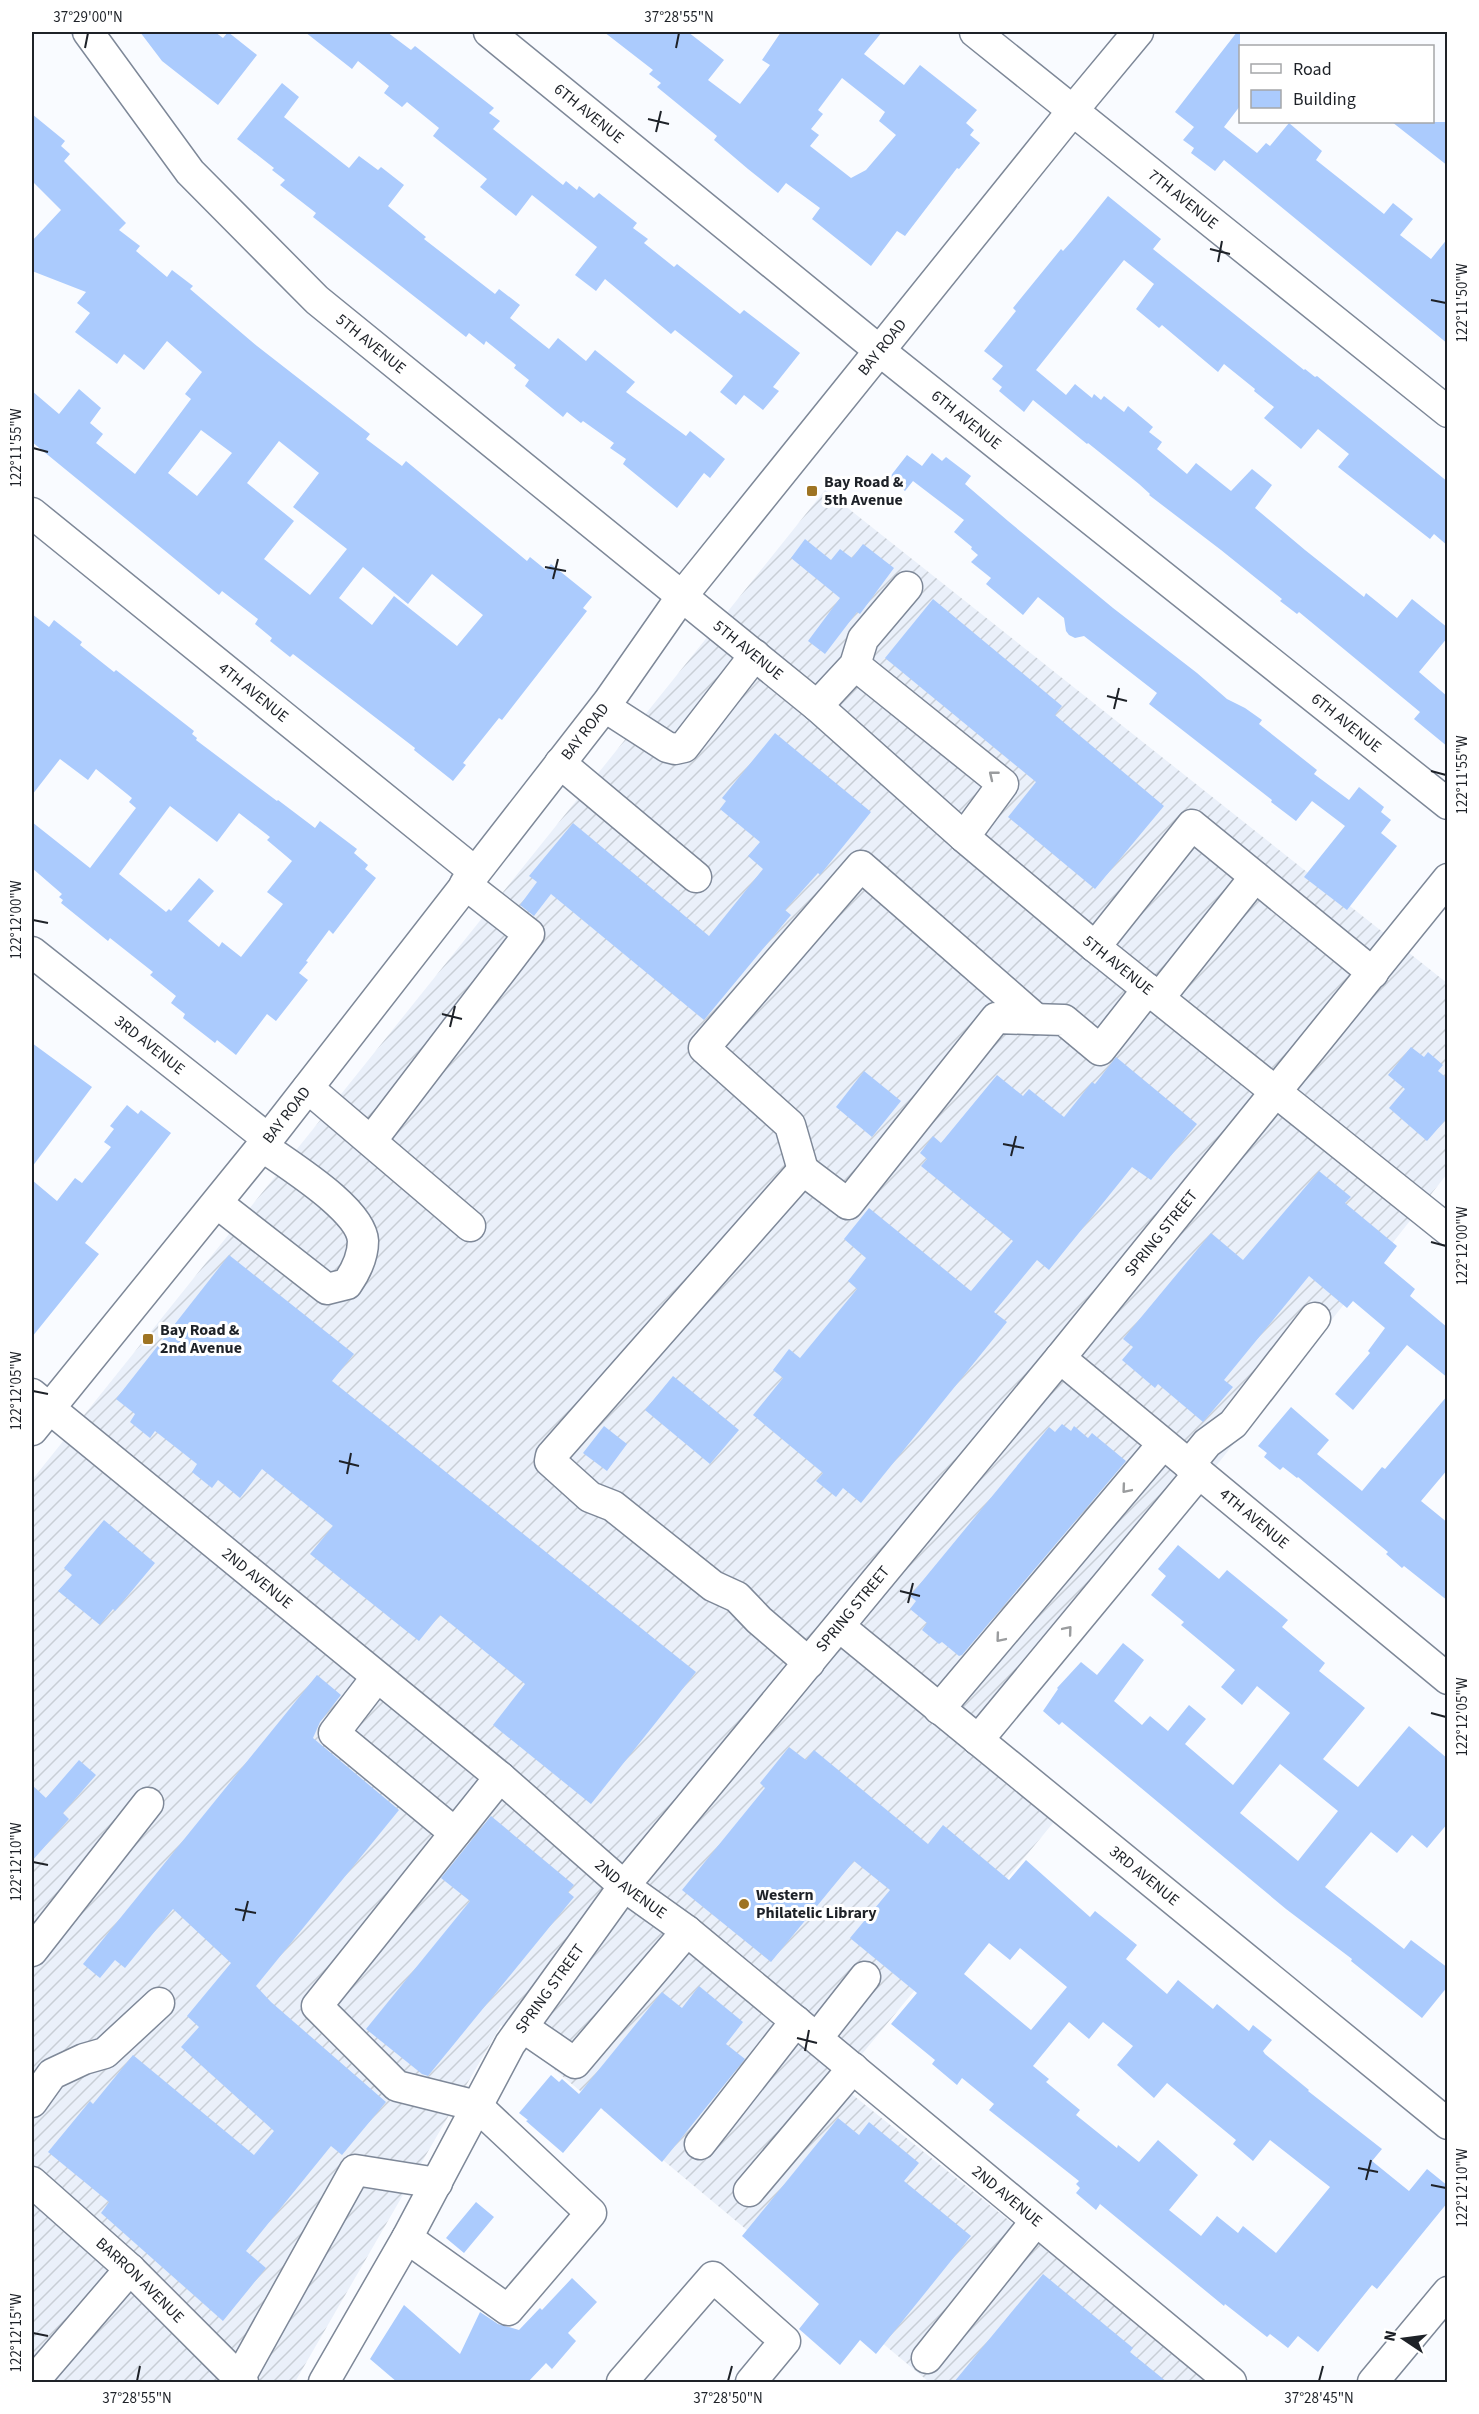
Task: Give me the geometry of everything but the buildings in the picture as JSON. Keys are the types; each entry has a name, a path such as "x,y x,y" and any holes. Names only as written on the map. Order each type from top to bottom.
{"street":[{"name":"5TH AVENUE","path":"88,32 190,172 317,300 817,706 964,837 1095,947 1448,1230"},
{"name":"6TH AVENUE","path":"489,32 880,351 1448,804"},
{"name":"7TH AVENUE","path":"975,32 1074,108 1448,412"},
{"name":"BAY ROAD","path":"37,1411 216,1203 265,1142 605,706 682,596 1074,108 1138,32"},
{"name":"4TH AVENUE","path":"32,513 470,878 529,934 371,1141"},
{"path":"817,706 855,665 863,639 907,587"},
{"path":"605,706 667,747 675,749 684,747 755,655"},
{"path":"855,665 1003,784 964,837"},
{"path":"560,763 696,877"},
{"path":"1095,947 1192,825 1373,972"},
{"path":"1036,1019 861,866 704,1048 790,1125 803,1170 848,1204 996,1018 1064,1020 1100,1050 1154,993 1255,877"},
{"name":"SPRING STREET","path":"332,2379 510,2044 524,2028 624,1886 840,1627 1448,879"},
{"name":"3RD AVENUE","path":"32,952 337,1202 358,1224 363,1241 358,1267 347,1284 327,1289 216,1203"},
{"path":"308,1088 470,1226"},
{"path":"803,1170 551,1456 550,1461 590,1497 613,1506 713,1586 737,1597 759,1620 809,1662"},
{"path":"978,1740 1194,1469 1207,1443 1233,1424 1315,1318"},
{"name":"4TH AVENUE","path":"1060,1358 1448,1679"},
{"name":"2ND AVENUE","path":"37,1411 377,1677 500,1777 624,1886 687,1931 1231,2382"},
{"path":"939,1709 1163,1444"},
{"name":"3RD AVENUE","path":"840,1627 1448,2124"},
{"path":"377,1677 334,1733 455,1833"},
{"path":"407,2238 508,2310 591,2213 477,2106 397,2086 317,2006 500,1777"},
{"path":"32,1951 148,1803"},
{"path":"524,2028 575,2063 687,1931"},
{"path":"700,2144 806,2030 865,1977"},
{"path":"32,2102 52,2074 84,2059 105,2054 159,2003"},
{"path":"749,2191 853,2068"},
{"path":"241,2381 355,2170 437,2183"},
{"name":"BARRON AVENUE","path":"37,2199 130,2269 241,2381"},
{"path":"927,2358 1036,2221"},
{"path":"33,2382 130,2269"},
{"path":"622,2382 712,2277 785,2341 751,2382"},
{"path":"1373,2382 1448,2292"}],"shaded area":[{"path":"825,490 1447,983 1447,1174 982,1762 1058,1817 838,2083 1210,2382 929,2382 501,2025 295,2382 32,2382 32,1480"}],"place":[{"name":"Bay Road & 5th Avenue","path":"812,491"},
{"name":"Bay Road & 2nd Avenue","path":"148,1339"},
{"name":"Western Philatelic Library","path":"744,1904"}]}
